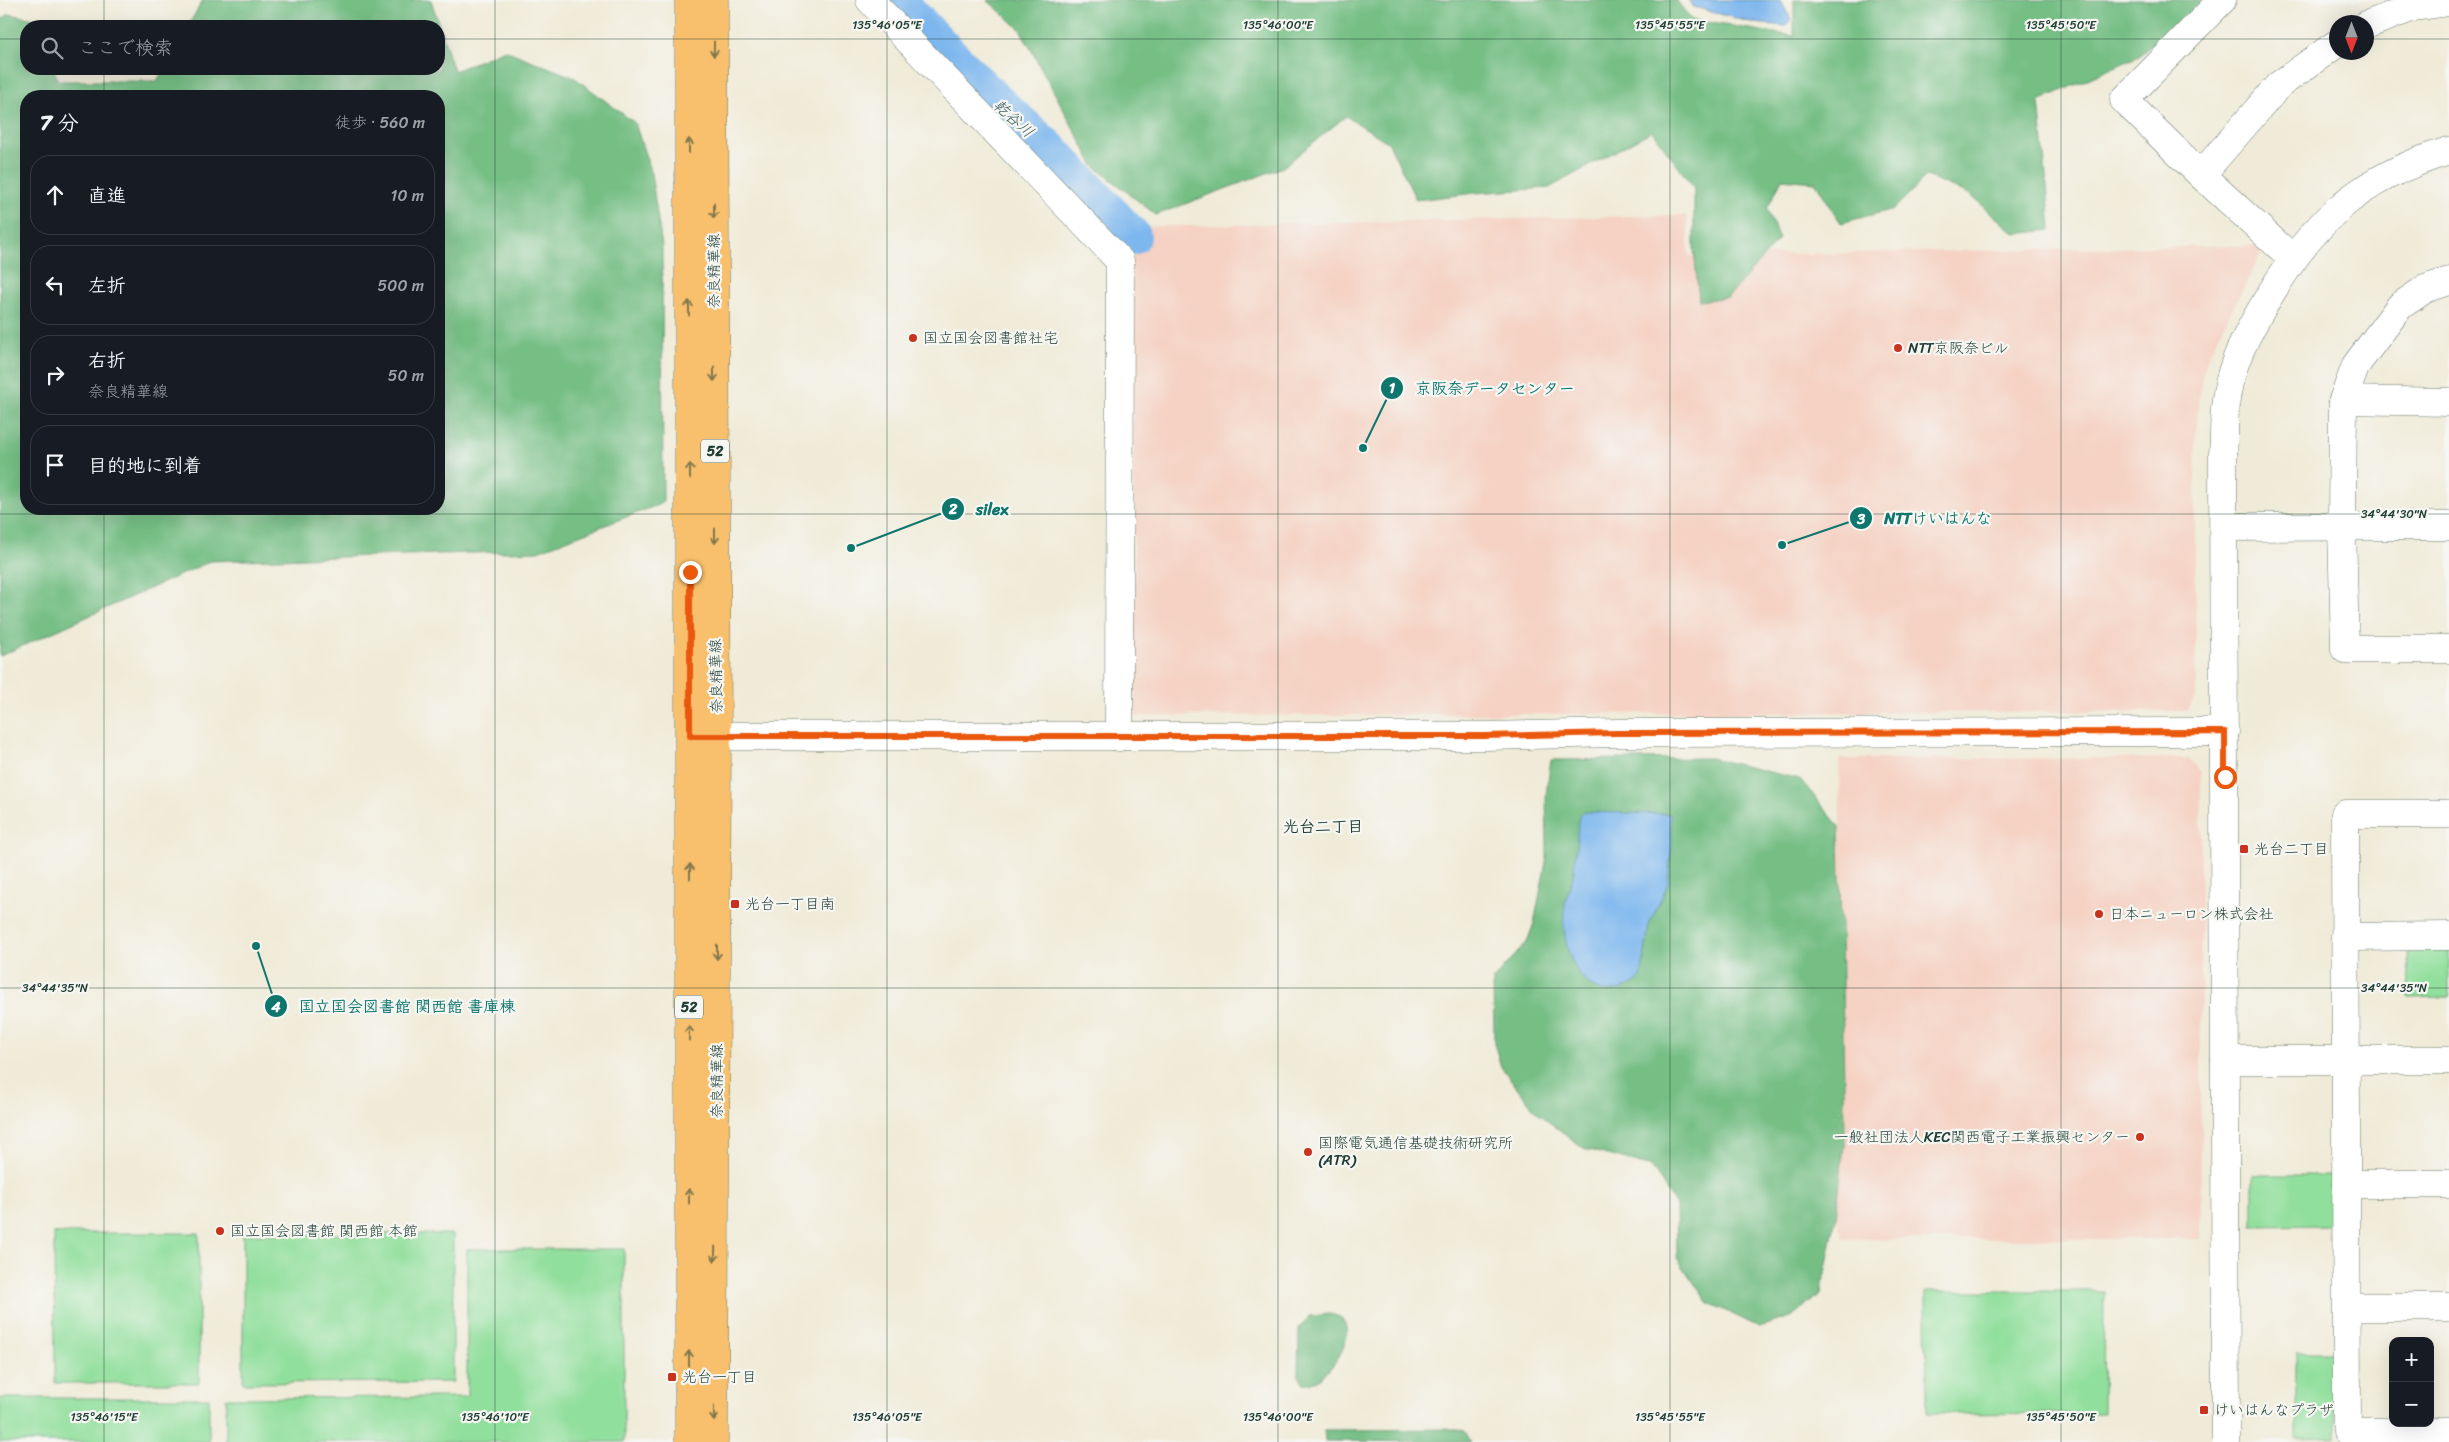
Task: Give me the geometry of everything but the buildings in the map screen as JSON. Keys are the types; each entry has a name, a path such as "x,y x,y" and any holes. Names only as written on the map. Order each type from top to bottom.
{"main road":[{"name":"奈良精華線","path":"689,0 689,1442"},
{"name":"奈良精華線","path":"714,0 717,736 714,1442"}],"street":[{"path":"870,0 1120,261 1119,737"},
{"path":"2222,0 2124,100 2201,175 2292,258"},
{"path":"2374,23 2414,8 2449,2"},
{"path":"2201,175 2279,85 2329,49"},
{"path":"2226,1442 2223,454 2227,393 2240,348 2292,258 2320,224 2356,194 2402,170 2449,151"},
{"path":"2449,281 2425,289 2400,306 2356,365 2343,400 2342,526 2345,650 2449,649"},
{"path":"2343,400 2449,402"},
{"path":"2224,527 2449,526"},
{"path":"690,736 1119,737 1484,736 1616,733 2225,732"},
{"path":"2449,814 2345,814 2348,1432 2449,1431"},
{"path":"2345,937 2449,936"},
{"path":"2225,1060 2449,1060"},
{"path":"2346,1184 2449,1184"},
{"path":"2347,1307 2449,1307"}],"shaded area":[{"path":"1687,215 1689,256 2266,245 2209,354 2202,376 2196,431 2196,696 2186,711 1135,716 1132,227"},
{"path":"2189,758 2201,772 2201,1239 1843,1239 1836,1218 1845,1136 1839,759"}],"green space":[{"path":"203,0 431,0 437,20 191,20"},
{"path":"987,0 1676,0 1692,20 1794,36 1794,0 2202,0 2139,56 2039,101 2051,230 2015,234 1969,194 1927,176 1894,209 1841,223 1815,182 1782,179 1767,209 1779,239 1728,297 1699,301 1694,249 1694,188 1652,131 1549,188 1475,193 1416,200 1389,143 1346,116 1283,167 1156,215 1094,166 1020,29"},
{"path":"9,14 40,20 20,20 20,75 56,75 58,81 157,81 160,75 445,75 445,43 454,71 505,50 575,78 635,123 651,173 662,246 663,503 538,551 211,561 0,656 0,21"},
{"path":"1710,758 1800,779 1839,826 1845,1136 1836,1218 1821,1294 1791,1317 1759,1327 1707,1302 1677,1258 1676,1206 1652,1167 1585,1149 1537,1113 1501,1067 1494,1043 1493,980 1527,942 1534,923 1547,857 1546,794 1551,760"},
{"path":"2408,945 2449,945 2449,997 2409,998"},
{"path":"2253,1175 2336,1175 2336,1225 2253,1226"},
{"path":"54,1233 199,1233 199,1383 55,1383"},
{"path":"243,1234 453,1234 453,1382 243,1383"},
{"path":"467,1249 624,1249 624,1442 226,1442 226,1398 467,1397"},
{"path":"1926,1291 2104,1291 2103,1413 1927,1414"},
{"path":"1330,1314 1341,1319 1346,1328 1346,1340 1341,1353 1323,1375 1313,1381 1303,1383 1298,1374 1299,1327 1310,1316"},
{"path":"2296,1352 2336,1352 2336,1437 2296,1438"},
{"path":"0,1398 209,1398 209,1442 0,1442"},
{"path":"1458,1429 1465,1431 1471,1442 1325,1441 1324,1430"}],"water":[{"path":"1688,0 1780,0 1791,19 1786,26 1753,23 1694,7"},
{"path":"1585,812 1670,814 1672,841 1668,884 1649,924 1641,978 1627,987 1615,991 1599,990 1580,975 1569,953 1566,940 1564,928 1565,904 1573,874 1578,821 1580,814"}],"waterway":[{"name":"乾谷川","path":"896,0 994,100 1053,153 1132,236"}],"place":[{"name":"国立国会図書館社宅","path":"913,338"},
{"name":"NTT京阪奈ビル","path":"1898,348"},
{"name":"京阪奈データセンター","path":"1363,448"},
{"name":"NTTけいはんな","path":"1782,545"},
{"name":"silex","path":"851,548"},
{"name":"光台二丁目","path":"2244,849"},
{"name":"光台一丁目南","path":"735,904"},
{"name":"日本ニューロン株式会社","path":"2099,914"},
{"name":"国立国会図書館 関西館 書庫棟","path":"256,946"},
{"name":"一般社団法人KEC関西電子工業振興センター","path":"2140,1137"},
{"name":"国際電気通信基礎技術研究所 (ATR)","path":"1308,1152"},
{"name":"国立国会図書館 関西館 本館","path":"220,1231"},
{"name":"光台一丁目","path":"672,1377"},
{"name":"けいはんなプラザ","path":"2204,1410"}],"district":[{"name":"光台二丁目","path":"1323,826"}],"route":[{"path":"690,572 690,736 1119,737 1484,736 1616,733 2225,732 2225,777"}]}
